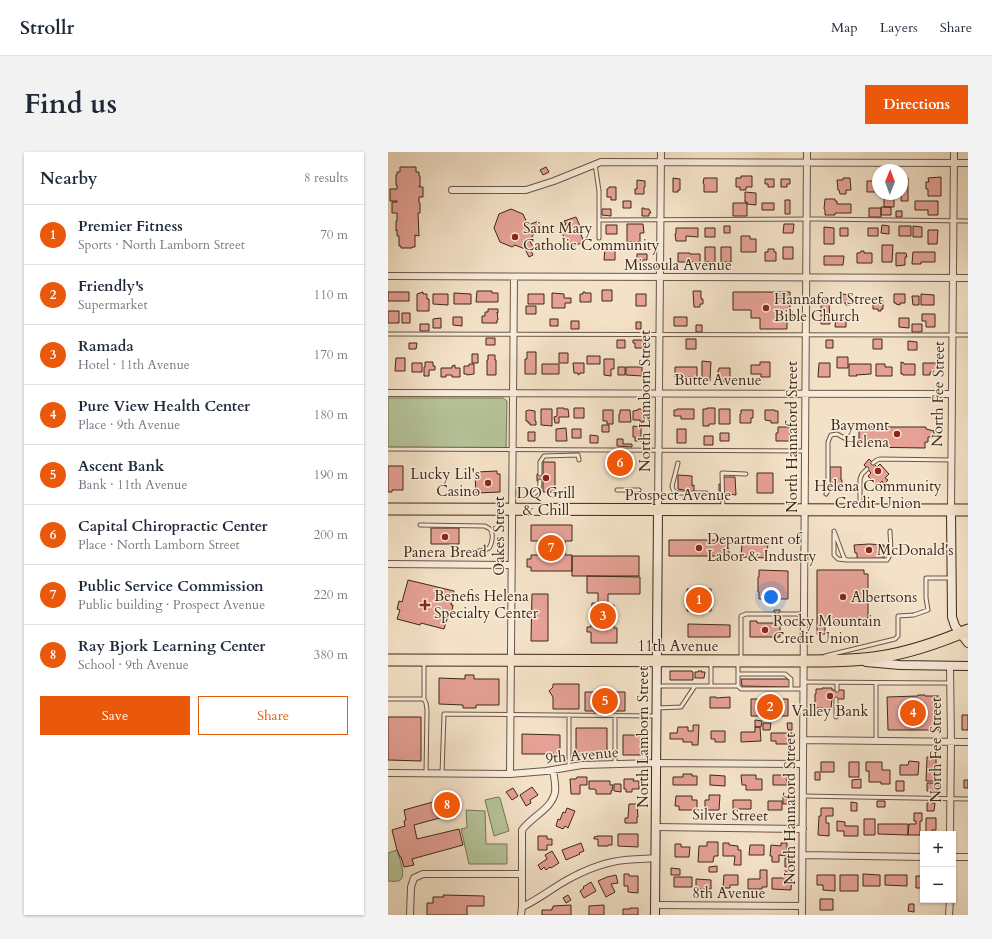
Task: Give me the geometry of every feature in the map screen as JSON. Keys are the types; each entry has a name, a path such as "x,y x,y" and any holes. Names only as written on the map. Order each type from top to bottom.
{"highway":[{"name":"Prospect Avenue","path":"388,509 968,510"},
{"path":"837,660 866,659 896,654 922,647 964,632"},
{"name":"11th Avenue","path":"388,660 739,661 756,665 781,665 804,661 837,660"}],"street":[{"name":"North Lamborn Street","path":"655,915 661,152"},
{"name":"North Hannaford Street","path":"802,915 807,152"},
{"name":"North Fee Street","path":"954,152 951,460 952,617 955,626 964,632"},
{"path":"452,190 526,190 536,188 601,162 968,163"},
{"name":"Missoula Avenue","path":"388,276 968,278"},
{"name":"Oakes Street","path":"510,774 514,277"},
{"name":"Butte Avenue","path":"388,392 952,394"},
{"path":"388,564 512,565"},
{"path":"964,632 968,643"},
{"name":"11th Avenue","path":"837,660 968,666"},
{"name":"North Fee Street","path":"950,666 950,831"},
{"path":"804,740 968,742"},
{"name":"9th Avenue","path":"388,773 510,774 553,770 582,765 656,763 803,764"},
{"path":"521,915 522,830 548,806 552,800 555,789 553,770"},
{"name":"Silver Street","path":"656,827 803,829"},
{"path":"803,855 920,857"},
{"path":"956,857 968,857"},
{"path":"522,907 534,902 567,880 594,867 624,860 656,858"},
{"path":"410,915 410,887 414,878 418,875 522,874"},
{"path":"950,903 950,915"},
{"name":"8th Avenue","path":"655,905 802,906"}],"lane":[{"path":"595,164 599,191 599,238"},
{"path":"599,220 968,221"},
{"path":"388,334 968,335"},
{"path":"826,494 828,491 828,442 831,435 836,434 846,439"},
{"path":"388,449 805,450"},
{"path":"540,474 540,462 544,456 578,455 578,460"},
{"path":"874,463 880,459 951,460"},
{"path":"678,463 672,486 674,492 706,493"},
{"path":"860,510 860,478 867,469"},
{"path":"723,510 722,473 746,474"},
{"path":"533,495 540,487 540,481"},
{"path":"617,490 639,490"},
{"path":"420,525 488,527 492,532 489,547 473,552"},
{"path":"847,560 844,558 834,531 834,555 838,559 847,560 887,560 890,554 890,532"},
{"path":"804,661 895,639 898,636 898,616 914,615 928,610 926,598 926,578 952,578"},
{"path":"738,686 742,616 746,614 774,614"},
{"path":"780,614 804,614"},
{"path":"424,660 424,699 427,710 426,774"},
{"path":"711,661 711,686"},
{"path":"756,665 756,674"},
{"path":"781,665 781,674"},
{"path":"738,674 785,674 791,679 792,689"},
{"path":"657,686 738,686 742,689 792,689 804,686 837,683 950,683"},
{"path":"836,690 837,683"},
{"path":"876,683 876,741"},
{"path":"442,774 444,714 615,715 657,712 681,707 695,686"},
{"path":"388,699 424,699"},
{"path":"836,699 836,717"},
{"path":"569,767 570,715"},
{"path":"615,715 615,764"},
{"path":"803,796 968,799"}],"green space":[{"path":"388,398 503,398 507,401 506,449 388,449"},
{"path":"498,797 500,798 509,831 494,836 485,800"},
{"path":"466,810 485,811 486,844 507,844 507,864 469,864 461,829 467,827"},
{"path":"397,850 403,872 402,876 398,881 388,881 388,853"}],"building":[{"path":"400,167 416,167 416,172 419,172 420,176 419,187 423,187 423,197 419,197 419,236 415,235 415,247 412,248 401,248 401,246 399,246 399,236 397,236 397,230 396,231 397,213 392,213 392,202 397,201 390,201 390,189 397,189 396,175 397,172 400,172"},
{"path":"546,167 549,172 543,175 540,170"},
{"path":"741,176 752,176 752,187 746,187 746,190 740,190 740,187 736,187 736,178 741,178"},
{"path":"941,177 941,196 928,196 926,182 929,182 928,178"},
{"path":"673,178 680,179 680,190 678,190 678,192 673,192"},
{"path":"704,178 717,178 717,192 704,192"},
{"path":"843,178 850,178 851,190 846,190 846,194 840,194 837,180 843,180"},
{"path":"765,179 774,179 774,187 768,187 768,184 765,184"},
{"path":"781,179 790,179 790,184 787,184 787,187 781,187"},
{"path":"637,180 645,181 644,194 635,194 635,189 637,189"},
{"path":"867,181 872,181 872,192 867,192"},
{"path":"609,187 616,187 616,200 611,200 611,197 607,197 607,189"},
{"path":"745,192 756,193 756,205 747,204 747,202 745,202"},
{"path":"825,199 835,199 837,204 851,204 851,213 835,213 835,215 825,215"},
{"path":"785,200 790,200 790,214 785,214"},
{"path":"884,200 894,200 894,207 884,207"},
{"path":"623,201 631,201 631,208 623,208"},
{"path":"915,201 938,201 938,215 928,215 928,210 915,210"},
{"path":"733,203 747,203 747,216 733,216"},
{"path":"762,203 774,203 774,210 762,210"},
{"path":"881,207 891,207 891,215 881,215"},
{"path":"642,208 649,209 651,213 649,213 649,216 642,216"},
{"path":"869,208 881,208 881,217 869,217"},
{"name":"Saint Mary Catholic Community","path":"511,209 523,214 528,225 539,221 542,230 534,233 530,241 533,247 530,249 533,255 529,257 525,249 515,245 512,247 500,242 494,228 499,214"},
{"path":"602,209 611,209 611,216 602,215"},
{"path":"896,211 902,211 902,217 896,217"},
{"path":"576,217 584,242 568,248 560,227 566,224 564,221"},
{"path":"627,224 643,224 644,233 640,233 640,242 627,242"},
{"path":"784,224 794,224 793,233 783,233"},
{"path":"606,225 617,225 617,234 606,234"},
{"path":"882,225 889,226 889,234 881,233"},
{"path":"724,226 730,226 730,233 724,233"},
{"path":"899,226 911,226 911,236 899,236"},
{"path":"913,226 922,227 922,237 913,237"},
{"path":"824,227 834,228 834,244 824,244"},
{"path":"676,228 698,228 698,237 686,236 686,241 676,241"},
{"path":"705,228 715,228 715,237 705,237"},
{"path":"840,228 848,228 848,236 840,236"},
{"path":"868,228 878,228 878,236 868,236"},
{"path":"928,230 938,230 937,244 928,244"},
{"path":"741,236 750,236 750,239 756,239 756,252 741,252"},
{"path":"620,245 627,245 627,250 620,250"},
{"path":"882,245 893,245 892,262 882,262"},
{"path":"705,247 715,247 715,262 705,262"},
{"path":"721,247 731,247 731,262 721,262"},
{"path":"783,247 793,247 793,259 783,259"},
{"path":"605,248 615,248 615,260 604,260"},
{"path":"768,249 774,249 774,252 776,252 776,261 765,261 765,252 768,252"},
{"path":"861,251 864,251 864,253 872,253 872,263 857,263 857,253 860,253"},
{"path":"913,252 935,252 935,262 921,262 921,264 912,264"},
{"path":"678,253 700,254 700,262 678,262"},
{"path":"896,253 906,253 907,257 905,257 905,265 896,266"},
{"path":"637,254 647,254 647,260 637,262"},
{"path":"824,256 844,256 843,265 824,265"},
{"path":"602,290 612,290 612,301 602,301"},
{"path":"477,291 492,291 492,293 498,293 498,302 476,302"},
{"path":"693,291 701,291 701,299 703,299 703,304 700,304 700,307 694,307"},
{"path":"388,292 409,292 409,301 388,301"},
{"path":"423,292 423,294 427,294 427,299 429,299 429,311 417,311 417,294"},
{"path":"583,292 591,293 591,302 580,302 580,294 583,294"},
{"path":"733,292 790,292 790,311 792,311 792,321 787,321 787,329 760,329 760,318 751,318 751,310 733,310"},
{"path":"454,293 471,294 471,304 454,304"},
{"path":"552,293 564,294 564,298 571,298 571,303 565,303 565,308 552,308"},
{"path":"433,294 448,294 448,305 433,304"},
{"path":"528,294 544,294 544,304 528,304"},
{"path":"636,294 646,294 646,306 636,306"},
{"path":"841,294 852,295 852,303 850,303 850,305 841,303"},
{"path":"894,294 905,294 905,303 900,303 900,305 894,303"},
{"path":"921,294 934,295 934,305 921,305"},
{"path":"912,296 919,296 919,305 913,305"},
{"path":"821,300 829,300 830,324 821,324"},
{"path":"873,300 883,301 883,309 881,309 881,311 878,311 878,309 873,309"},
{"path":"526,306 536,306 536,314 526,314"},
{"path":"488,309 498,309 497,323 482,323 482,316 485,316 485,312 488,312"},
{"path":"388,311 399,311 399,323 388,323"},
{"path":"402,313 410,313 410,323 402,323"},
{"path":"922,314 935,314 935,327 926,327 926,321 922,321"},
{"path":"453,317 462,317 462,326 453,325"},
{"path":"674,317 687,317 687,326 674,326"},
{"path":"441,318 441,328 433,328 433,319"},
{"path":"836,318 846,318 846,327 835,327"},
{"path":"899,318 909,318 909,328 899,327"},
{"path":"550,319 558,319 558,326 550,326"},
{"path":"571,321 579,321 579,329 571,329"},
{"path":"636,322 641,322 641,329 636,329"},
{"path":"420,324 429,324 429,331 420,331"},
{"path":"912,324 922,324 922,332 912,332"},
{"path":"696,325 702,325 702,332 696,332"},
{"path":"486,338 495,338 495,345 486,345"},
{"path":"686,339 696,339 696,349 686,349"},
{"path":"873,339 882,339 882,349 873,349"},
{"path":"617,340 625,340 625,348 617,348"},
{"path":"633,340 644,340 644,348 635,348 635,343 633,343"},
{"path":"826,340 833,340 833,348 826,348"},
{"path":"908,341 917,342 917,350 908,350"},
{"path":"409,343 417,343 416,349 409,349"},
{"path":"527,352 536,352 536,374 525,374 525,359 527,359"},
{"path":"559,353 568,353 568,363 559,363"},
{"path":"472,354 478,354 478,363 472,363"},
{"path":"488,355 495,355 496,375 487,375"},
{"path":"587,356 600,356 600,364 587,364"},
{"path":"837,357 848,357 848,368 837,368"},
{"path":"396,358 405,358 405,371 395,371"},
{"path":"604,359 614,359 614,369 611,369 611,376 604,375"},
{"path":"702,361 711,362 710,381 707,382 703,381 702,379"},
{"path":"425,362 433,362 433,366 435,366 435,370 429,370 429,376 424,376"},
{"path":"760,362 770,362 770,377 761,377 761,374 751,374 751,365 760,365"},
{"path":"901,362 904,364 915,364 915,375 901,374"},
{"path":"412,363 422,363 422,372 412,372"},
{"path":"573,363 584,363 584,373 580,373 578,375 578,373 574,373"},
{"path":"819,363 830,363 830,377 818,377"},
{"path":"923,363 939,363 939,372 930,372 930,375 923,375"},
{"path":"469,364 474,364 474,374 464,374 464,366 469,366"},
{"path":"542,364 559,364 559,374 542,374"},
{"path":"849,364 871,364 871,374 849,376"},
{"path":"876,364 885,364 885,367 892,367 892,376 876,376"},
{"path":"455,365 455,368 460,368 460,377 446,375 446,377 441,377 441,368 452,368 452,366"},
{"path":"618,367 625,367 625,375 618,375"},
{"path":"626,367 642,367 642,376 626,375"},
{"path":"675,367 697,367 697,377 675,377"},
{"path":"719,368 730,368 730,382 724,382 724,379 718,379"},
{"path":"557,408 568,409 569,417 559,417 559,423 555,423 554,417 557,416"},
{"path":"574,408 584,408 584,418 574,418"},
{"path":"715,408 715,424 703,426 703,409"},
{"path":"541,409 552,409 552,426 541,425"},
{"path":"638,409 644,411 644,422 640,422 640,420 633,420 633,411"},
{"path":"694,409 694,419 681,419 681,416 674,416 674,410"},
{"path":"719,409 730,409 730,424 719,424"},
{"path":"603,410 613,410 613,424 607,424 607,421 603,421"},
{"path":"620,410 630,410 631,422 619,422"},
{"path":"741,410 753,410 753,418 751,418 751,423 740,423"},
{"path":"765,410 778,411 778,423 771,423 771,421 765,420"},
{"path":"526,411 535,411 536,425 530,425 528,421 526,421"},
{"path":"602,425 609,425 609,432 602,432"},
{"path":"633,426 641,427 641,441 635,441 635,437 633,437"},
{"path":"778,427 790,427 789,441 776,441"},
{"name":"Baymont Helena","path":"861,427 926,427 926,429 934,431 934,437 928,437 928,442 925,442 925,448 862,447 862,443 859,443 859,430 861,430"},
{"path":"566,428 567,441 556,441 556,429"},
{"path":"572,429 581,429 581,438 572,438"},
{"path":"677,429 686,429 686,443 677,443"},
{"path":"528,432 535,432 535,441 528,441"},
{"path":"720,433 729,433 729,441 720,441"},
{"path":"590,435 598,436 598,443 590,443"},
{"path":"704,436 713,436 713,445 704,445"},
{"path":"617,439 623,439 623,444 632,444 632,447 617,446"},
{"path":"611,457 629,457 629,469 611,469"},
{"name":"Helena Community Credit Union","path":"869,459 877,467 880,464 889,474 885,478 888,480 884,484 882,481 877,486 868,476 871,473 864,465"},
{"name":"DQ Grill & Chill","path":"543,462 555,462 555,492 543,492 543,481 537,481 537,474 543,474"},
{"path":"388,466 403,466 403,490 392,490 392,492 388,492"},
{"path":"830,467 841,467 841,491 830,490"},
{"name":"Lucky Lil's Casino","path":"497,471 497,474 500,474 500,492 476,493 475,474 478,474 477,472"},
{"path":"757,473 773,473 773,493 757,493"},
{"path":"678,475 692,476 694,493 684,492 684,490 678,489"},
{"path":"723,477 735,477 736,495 719,491 719,484 723,484"},
{"path":"531,525 572,525 572,541 565,541 565,555 572,555 572,571 531,571 531,567 527,567 527,559 531,559 531,555 538,555 538,541 531,541"},
{"path":"431,528 459,528 459,544 431,544"},
{"name":"Department of Labor & Industry","path":"669,540 729,540 729,556 669,556"},
{"path":"751,540 768,541 767,558 741,557 742,543 751,543"},
{"name":"McDonald's","path":"854,545 884,545 884,558 857,559 857,553 855,553"},
{"path":"572,556 639,556 639,576 572,576"},
{"path":"759,570 788,571 788,599 759,599"},
{"name":"Albertsons","path":"817,570 864,570 864,574 868,574 868,620 864,620 864,624 825,624 825,634 817,634"},
{"path":"587,576 640,577 640,594 608,594 608,605 614,605 614,628 617,628 617,643 591,643 591,632 587,632 587,627 591,627 592,603 598,603 598,593 587,593"},
{"path":"408,580 454,591 451,605 453,605 451,617 448,616 444,629 397,619 400,610 397,609 399,601 402,602"},
{"path":"687,589 711,589 711,611 687,611"},
{"path":"532,594 548,594 548,641 531,641"},
{"name":"Rocky Mountain Credit Union","path":"774,610 780,610 780,637 750,637 750,621 757,621 757,623 778,623 778,619 774,619"},
{"path":"688,624 730,625 730,637 688,637"},
{"path":"670,671 692,671 693,680 670,680"},
{"path":"695,672 705,672 704,678 695,678"},
{"path":"465,675 474,675 474,679 499,679 499,705 476,705 476,708 463,708 463,705 439,704 439,678 465,679"},
{"path":"741,679 789,679 790,686 742,686"},
{"path":"553,684 579,684 579,709 553,709 553,697 549,691 553,687"},
{"name":"Valley Bank","path":"822,688 844,690 844,699 832,699 831,708 815,708 816,689"},
{"path":"597,689 610,689 610,692 625,692 625,711 599,711 595,713 595,711 585,711 585,692 597,692"},
{"path":"918,695 939,696 939,730 888,730 887,697"},
{"path":"710,697 730,697 730,708 710,708"},
{"path":"751,699 788,699 788,716 751,716"},
{"path":"962,715 968,715 968,730 962,730"},
{"path":"388,717 421,717 421,761 388,760"},
{"path":"755,720 762,721 761,727 755,727"},
{"path":"763,723 771,723 770,730 763,730"},
{"path":"787,723 792,723 792,730 788,730"},
{"path":"693,725 699,725 698,745 692,745 692,742 683,742 683,739 670,739 670,733 677,733 678,727 688,727 688,731 693,731"},
{"path":"755,727 760,727 761,741 741,742 741,732 755,732"},
{"path":"576,728 607,728 607,755 576,755"},
{"path":"711,731 725,731 725,742 715,742 715,739 711,739"},
{"path":"771,733 793,733 793,744 776,744 776,741 771,741"},
{"path":"522,734 560,735 560,754 522,754"},
{"path":"623,735 643,735 643,755 623,755"},
{"path":"927,757 936,757 936,781 926,781"},
{"path":"909,761 919,762 918,775 900,775 900,765 908,765"},
{"path":"821,762 834,762 834,772 821,772"},
{"path":"849,762 859,762 859,777 849,777"},
{"path":"866,762 882,762 882,770 890,770 890,784 869,782 869,771 866,771"},
{"path":"815,772 820,772 820,780 815,780"},
{"path":"683,774 692,774 692,776 697,776 697,785 673,785 673,777 683,777"},
{"path":"710,775 725,776 725,786 710,785"},
{"path":"741,775 756,775 756,779 762,779 762,790 746,790 746,785 742,785"},
{"path":"773,775 787,775 787,785 773,785"},
{"path":"577,777 587,777 587,785 580,785 580,794 571,794 570,779 576,779"},
{"path":"624,779 634,779 633,781 639,781 639,789 632,789 632,792 626,792 626,789 624,789"},
{"path":"861,779 861,788 852,788 852,780"},
{"path":"964,780 968,780 968,788 964,788"},
{"path":"589,781 610,781 610,785 613,785 611,794 596,794 595,789 589,789"},
{"path":"896,781 904,781 904,791 896,791"},
{"path":"927,783 939,783 939,791 927,791"},
{"path":"614,784 621,784 621,792 614,791"},
{"path":"532,787 538,795 530,800 531,803 526,806 520,795"},
{"path":"513,788 518,796 512,800 506,792"},
{"path":"709,795 720,795 719,810 705,810 705,800 709,800"},
{"path":"676,796 692,796 692,800 697,800 697,810 679,810 679,806 675,806"},
{"path":"783,796 789,796 789,804 783,804"},
{"path":"451,797 454,814 414,825 417,839 459,829 463,845 412,859 414,865 404,867 397,850 392,830 405,826 404,821 406,820 404,810"},
{"path":"733,800 751,800 751,809 733,809"},
{"path":"768,801 782,801 782,810 768,810"},
{"path":"877,801 885,801 885,807 877,807"},
{"path":"851,802 857,803 857,811 851,811"},
{"path":"927,803 935,803 934,811 927,811"},
{"path":"629,804 637,804 637,823 625,823 625,818 628,818"},
{"path":"567,808 575,811 568,828 565,826 563,829 556,826 558,819 560,820 563,812 565,813"},
{"path":"821,808 833,808 833,816 826,816 826,823 829,823 829,836 818,835"},
{"path":"914,813 922,813 922,821 920,821 920,835 908,835 909,824 916,824 916,821 914,821"},
{"path":"926,818 936,818 936,830 926,831"},
{"path":"864,819 875,819 875,835 864,835"},
{"path":"837,821 845,822 845,826 858,826 858,836 844,836 844,831 837,831"},
{"path":"878,824 908,824 908,835 878,834"},
{"path":"618,834 638,834 638,847 618,846"},
{"path":"538,836 547,836 547,839 552,839 552,845 547,845 547,850 538,850"},
{"path":"612,836 612,845 598,846 598,839 594,839 594,837"},
{"path":"707,842 718,842 718,856 714,856 713,862 698,862 699,846 707,846"},
{"path":"581,843 584,851 566,860 562,850"},
{"path":"723,843 738,846 738,850 741,850 741,865 734,865 735,856 723,856"},
{"path":"781,843 787,843 787,856 779,855 779,862 772,862 772,856 770,856 771,845 781,846"},
{"path":"675,844 681,844 681,847 690,847 689,857 675,857"},
{"path":"750,845 764,845 764,855 749,855"},
{"path":"552,851 559,863 546,870 544,867 541,870 538,865 547,859 545,855"},
{"path":"785,858 792,858 792,867 785,867"},
{"path":"717,866 717,872 709,872 709,867"},
{"path":"671,868 680,869 680,875 671,875"},
{"path":"760,870 767,870 767,887 762,887 762,889 748,889 748,879 760,879"},
{"path":"784,871 792,871 791,890 772,889 772,878 784,878"},
{"path":"624,874 629,874 629,876 638,876 638,893 628,892 628,886 624,886"},
{"path":"863,874 880,875 880,886 863,886"},
{"path":"616,875 618,883 611,884 615,892 606,897 598,881"},
{"path":"724,875 738,875 738,885 730,885 730,888 723,888"},
{"path":"817,875 835,875 835,891 823,890 823,885 817,885"},
{"path":"840,875 858,875 858,891 840,891"},
{"path":"885,875 907,875 907,886 885,885"},
{"path":"916,876 920,876 920,888 916,888"},
{"path":"674,877 692,877 692,887 674,887"},
{"path":"696,879 711,880 711,889 696,889"},
{"path":"591,882 596,891 584,898 580,891"},
{"path":"443,895 484,896 484,906 467,906 467,915 427,915 427,903 433,903 433,897 444,897"},
{"path":"568,895 571,900 566,903 563,898"},
{"path":"820,899 833,899 833,910 820,910"},
{"path":"909,904 914,904 914,912 908,911"},
{"path":"571,905 571,915 542,915 542,910 552,910 553,906"},
{"path":"604,905 604,915 589,915 589,906"},
{"path":"638,908 638,915 623,915 623,909"}],"place":[{"name":"Saint Mary Catholic Community","path":"515,237"},
{"name":"Hannaford Street Bible Church","path":"766,308"},
{"name":"Baymont Helena","path":"897,434"},
{"name":"Capital Chiropractic Center","path":"620,463"},
{"name":"Helena Community Credit Union","path":"878,471"},
{"name":"DQ Grill & Chill","path":"546,478"},
{"name":"Lucky Lil's Casino","path":"488,483"},
{"name":"Panera Bread","path":"445,537"},
{"name":"Public Service Commission","path":"551,548"},
{"name":"Department of Labor & Industry","path":"699,548"},
{"name":"McDonald's","path":"869,550"},
{"name":"Albertsons","path":"843,597"},
{"name":"Premier Fitness","path":"699,600"},
{"name":"Benefis Helena Specialty Center","path":"425,605"},
{"name":"Ramada","path":"603,616"},
{"name":"Rocky Mountain Credit Union","path":"765,630"},
{"name":"Valley Bank","path":"830,696"},
{"name":"Ascent Bank","path":"605,701"},
{"name":"Friendly's","path":"770,707"},
{"name":"Pure View Health Center","path":"913,713"},
{"name":"Ray Bjork Learning Center","path":"447,805"}]}
